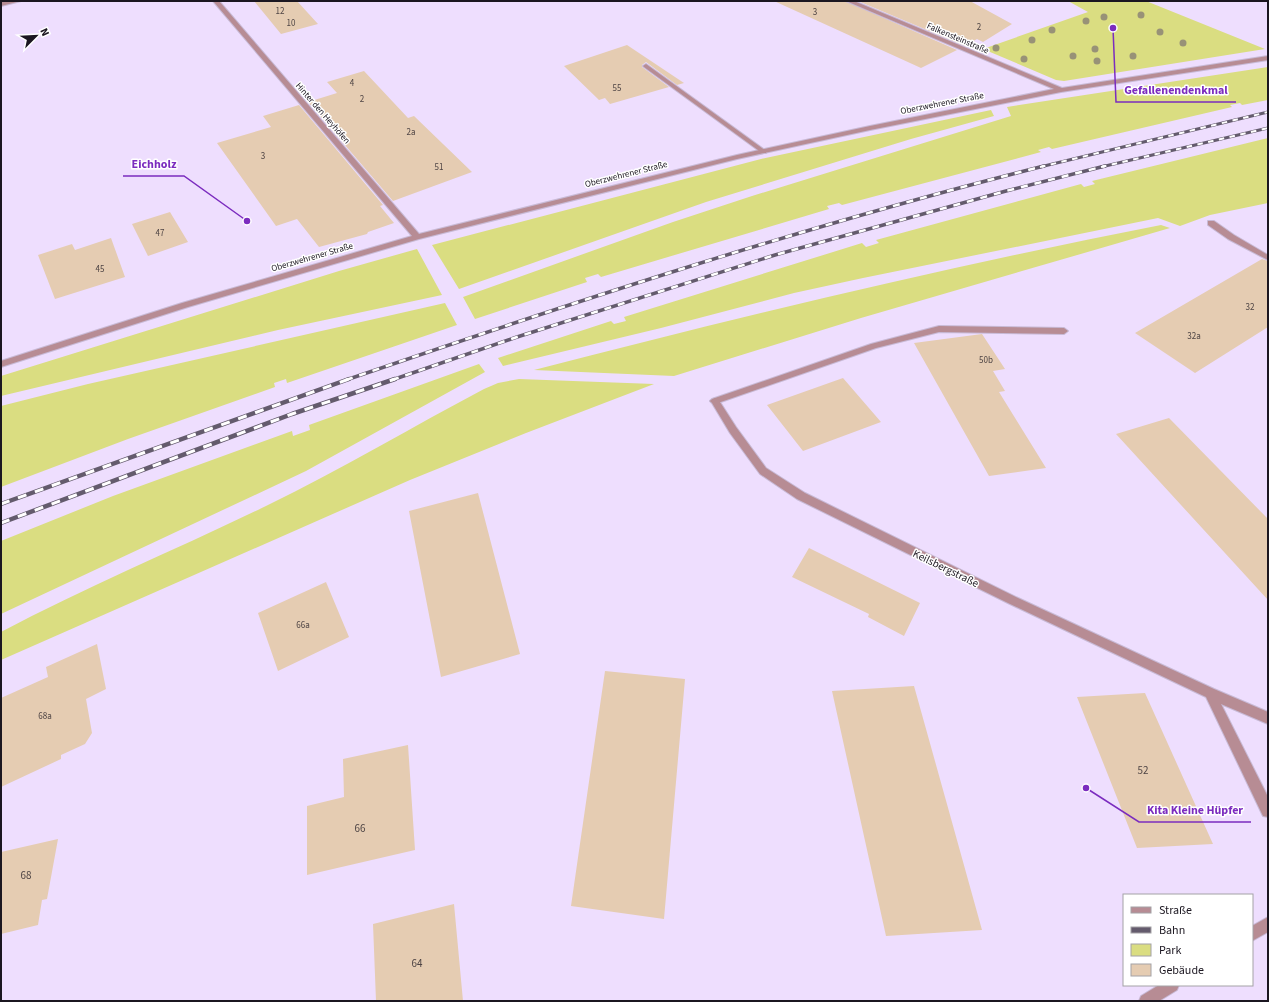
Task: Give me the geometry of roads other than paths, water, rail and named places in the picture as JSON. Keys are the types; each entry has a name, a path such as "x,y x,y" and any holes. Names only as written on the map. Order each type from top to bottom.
{"street":[{"path":"1,4 18,1"},
{"name":"Hinter den Heyhöfen","path":"216,1 417,236"},
{"name":"Falkensteinstraße","path":"849,1 1061,90"},
{"name":"Oberzwehrener Straße","path":"1,364 185,305 417,236 764,152 870,128 1061,90 1268,58"},
{"path":"646,66 764,152"},
{"path":"1211,223 1231,237 1268,258"},
{"name":"Keilsbergstraße","path":"1064,331 939,329 874,346 714,401 733,430 763,470 801,496 1014,601 1210,693 1268,718"},
{"path":"1210,693 1268,811"},
{"path":"1253,933 1268,924"},
{"path":"1146,1001 1170,986"}],"railway":[{"path":"1042,166 1268,112"},
{"path":"1102,167 1268,128"},
{"path":"346,380 606,293 780,239 868,213 1042,166"},
{"path":"392,380 517,337 775,255 1006,191 1102,167"},
{"path":"1,504 349,379"},
{"path":"1,523 292,414 395,379"}],"place":[{"name":"Gefallenendenkmal","path":"1113,28"},
{"name":"Eichholz","path":"247,221"},
{"name":"Kita Kleine Hüpfer","path":"1086,788"}]}
